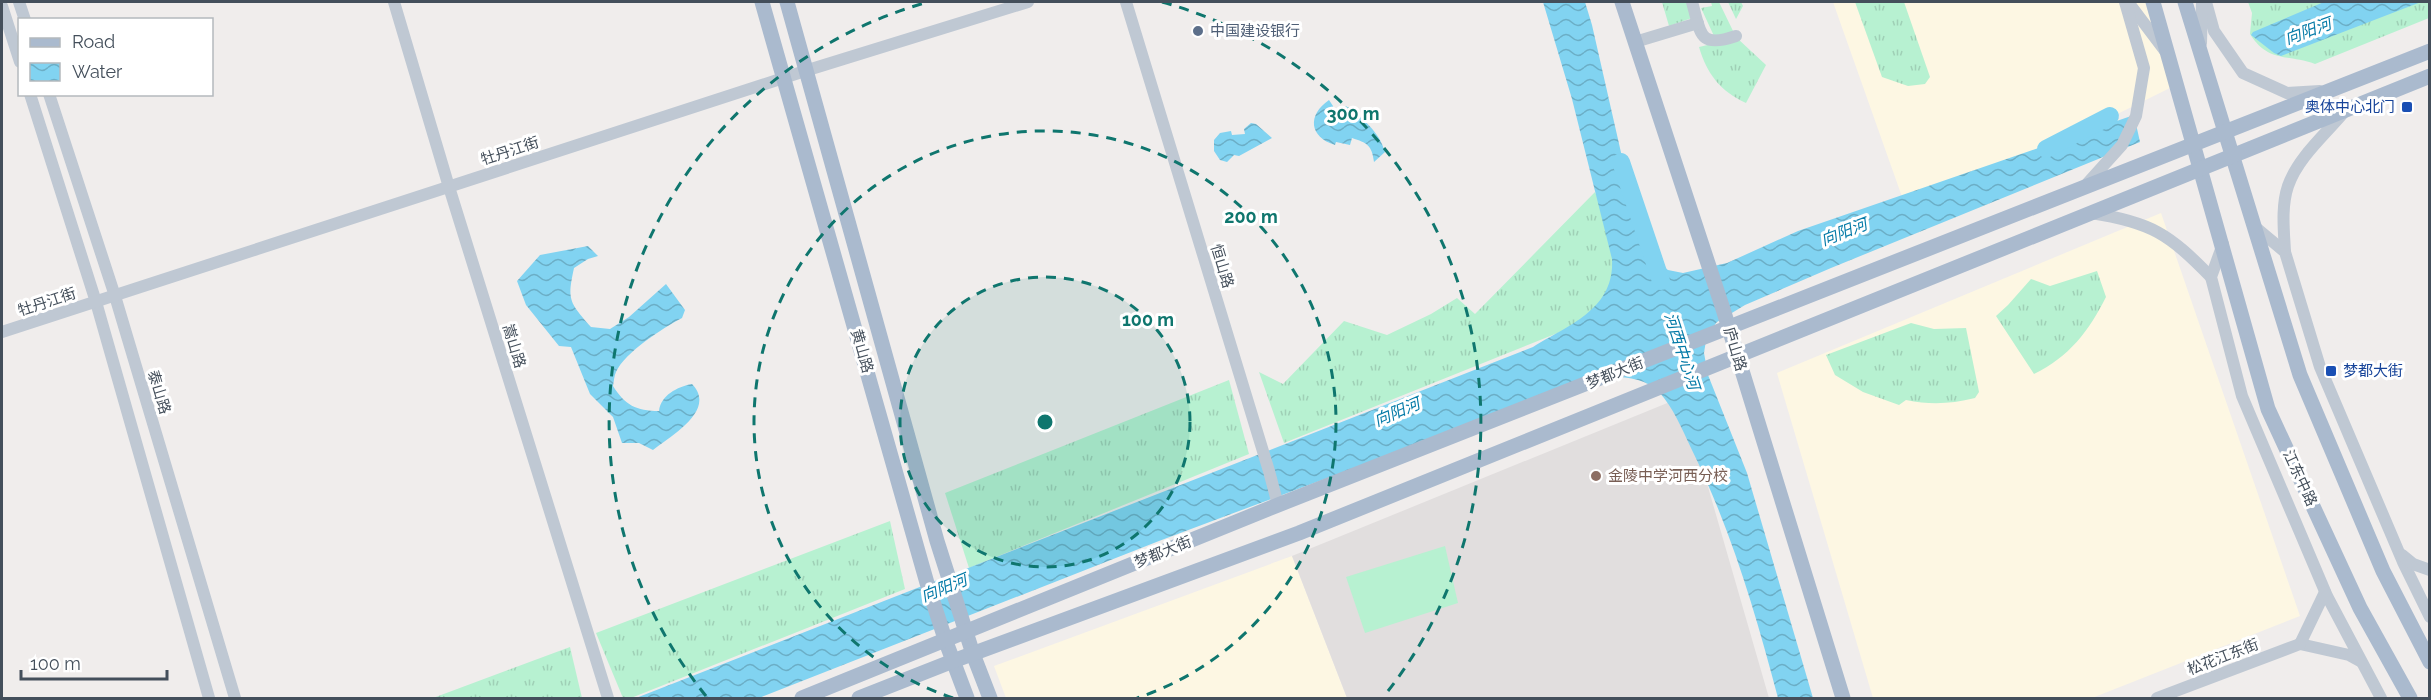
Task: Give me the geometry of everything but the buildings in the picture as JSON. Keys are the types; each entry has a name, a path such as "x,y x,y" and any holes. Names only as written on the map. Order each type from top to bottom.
{"main road":[{"name":"黄山路","path":"762,2 927,583 968,699"},
{"name":"黄山路","path":"788,2 947,574 990,699"},
{"name":"庐山路","path":"1622,2 1723,309 1722,330 1730,359 1843,699"},
{"name":"江东中路","path":"2152,2 2195,144 2268,409 2360,608 2410,699"},
{"path":"2185,2 2300,375 2383,571 2430,662"},
{"name":"梦都大街","path":"802,699 1278,506 2430,51"},
{"name":"梦都大街","path":"859,699 953,661 1299,533 2430,76"}],"street":[{"path":"19,2 24,18"},
{"name":"嵩山路","path":"394,2 608,699"},
{"name":"牡丹江街","path":"2,332 808,70 1028,2"},
{"name":"恒山路","path":"1126,2 1278,506"},
{"path":"1692,2 1703,35 1714,43 1736,36"},
{"path":"2084,188 2122,145 2136,116 2144,68 2127,2"},
{"name":"江东中路","path":"2127,2 2170,58"},
{"path":"2201,53 2204,2"},
{"path":"2204,2 2214,32 2244,73 2287,93 2330,91"},
{"path":"2,6 18,56"},
{"path":"1635,42 1698,23"},
{"path":"31,96 96,302 209,699"},
{"name":"泰山路","path":"50,96 115,296 236,699"},
{"path":"2348,108 2304,158 2288,186 2284,213 2284,252 2320,367 2398,552 2430,617"},
{"path":"2090,213 2123,218 2152,228 2182,248 2211,277 2223,244"},
{"path":"2254,226 2284,252"},
{"name":"江东中路","path":"2211,277 2242,396 2325,592 2381,699"},
{"path":"2398,552 2413,564 2430,570"},
{"path":"2325,592 2300,644 2349,655 2360,661"},
{"name":"松花江东街","path":"2157,699 2300,644"}],"shaded area":[{"path":"1833,2 2148,2 2176,85 2006,169 1906,208"},
{"path":"2161,213 2300,616 2092,698 1873,698 1777,373"},
{"name":"金陵中学河西分校","path":"1682,397 1769,698 1347,698 1292,556"},
{"path":"1292,556 1347,698 1006,698 994,666"}],"green space":[{"path":"1662,2 1687,2 1692,18 1669,26"},
{"path":"1711,2 1719,2 1734,33 1714,36 1701,8 1712,6"},
{"path":"1728,2 1741,2 1743,6 1736,19"},
{"path":"1855,2 1904,2 1930,77 1925,84 1908,86 1882,77"},
{"path":"2248,2 2429,2 2429,18 2315,64 2271,54 2264,50 2250,34 2252,13"},
{"path":"1737,38 1766,65 1746,103 1729,93 1716,81 1699,47"},
{"path":"1595,192 1634,279 1620,308 1284,443 1259,372 1283,384 1344,321 1387,335 1431,314 1457,298 1475,314"},
{"path":"2097,271 2106,297 2092,321 2068,351 2058,360 2034,374 1996,316 2031,279 2050,286"},
{"path":"1911,323 1934,329 1966,328 1979,392 1975,398 1940,403 1906,400 1899,405 1863,392 1835,375 1826,355"},
{"path":"1229,380 1249,454 969,568 945,493"},
{"path":"890,521 905,589 631,698 623,698 596,633"},
{"path":"1445,546 1458,603 1365,633 1346,577"},
{"path":"570,647 582,698 433,698"}],"water":[{"path":"1543,2 1585,2 1640,236 1650,256 1668,270 1683,273 1727,263 1798,231 2134,115 2140,142 1745,305 1717,322 1707,334 1704,353 1708,375 1747,473 1813,698 1778,698 1751,602 1730,540 1705,478 1669,404 1659,392 1645,383 1628,378 1610,377 1594,378 1159,541 759,698 636,698 1533,347 1587,314 1606,291 1611,276 1612,259 1572,99"},
{"path":"2324,2 2421,2 2281,56 2251,35 2253,32"},
{"path":"1329,100 1333,106 1331,110 1334,117 1343,117 1346,106 1375,132 1385,152 1374,162 1372,152 1365,143 1352,138 1350,145 1336,142 1335,145 1320,137 1314,125 1314,119 1317,112"},
{"path":"1251,123 1256,124 1272,138 1239,156 1234,155 1227,162 1220,160 1214,151 1214,140 1220,133 1231,131 1232,135 1245,134 1244,129"},
{"path":"588,246 598,256 574,268 571,294 574,306 591,327 610,329 629,317 666,284 685,310 682,318 655,334 627,357 614,377 613,386 622,398 632,406 644,410 659,411 666,396 686,385 692,384 698,394 699,403 696,412 689,421 653,450 639,443 622,443 613,417 590,394 571,347 559,346 526,305 517,281 540,255"}],"waterway":[{"name":"向阳河","path":"2046,149 2110,116"},
{"name":"河西中心河","path":"1621,162 1661,281"}],"place":[{"name":"中国建设银行","path":"1198,31"},
{"name":"奥体中心北门","path":"2407,107"},
{"name":"梦都大街","path":"2331,371"},
{"name":"金陵中学河西分校","path":"1596,476"}]}
